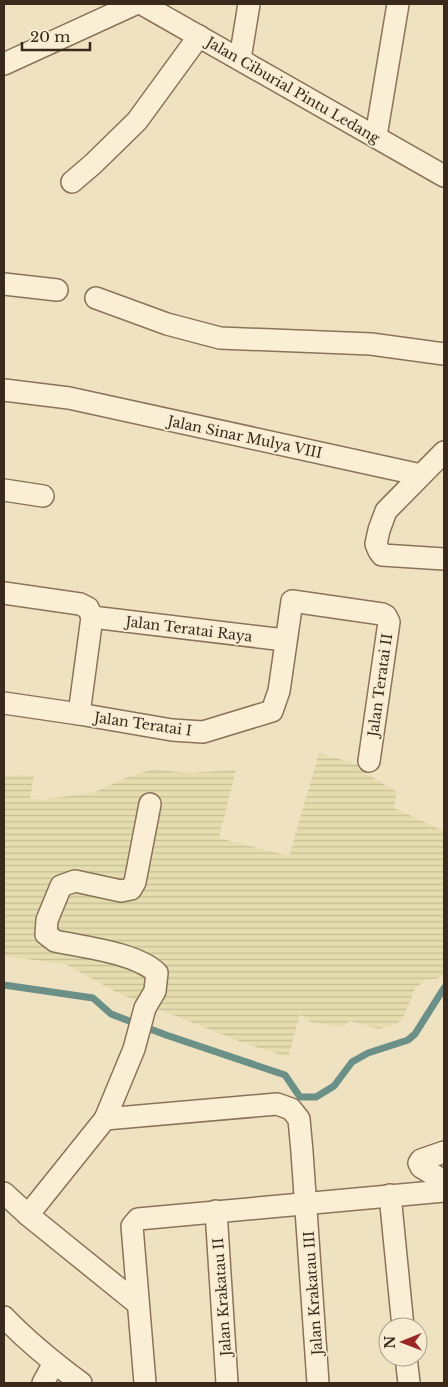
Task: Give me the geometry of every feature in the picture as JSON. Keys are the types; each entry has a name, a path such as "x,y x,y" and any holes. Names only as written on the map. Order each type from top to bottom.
{"street":[{"path":"4,64 135,4"},
{"name":"Jalan Ciburial Pintu Ledang","path":"142,4 444,176"},
{"path":"240,59 249,4"},
{"path":"376,136 398,4"},
{"path":"72,182 137,121 199,36"},
{"path":"4,284 57,290"},
{"path":"96,298 167,324 220,338 372,344 444,354"},
{"name":"Jalan Sinar Mulya VIII","path":"4,390 69,398 421,475"},
{"path":"444,452 386,511 376,544 382,554 444,559"},
{"path":"4,490 43,496"},
{"path":"4,593 80,604 88,608 92,617 79,714 4,703"},
{"name":"Jalan Teratai I","path":"79,714 172,730 203,732 272,711 279,691 292,601"},
{"name":"Jalan Teratai II","path":"292,601 386,616 389,622 369,762"},
{"name":"Jalan Teratai Raya","path":"92,617 286,640"},
{"path":"28,1215 105,1119 136,1044 145,1008 155,991 157,973 150,966 135,959 55,941 46,934 47,920 61,886 75,881 122,891 131,889 135,882 150,804"},
{"name":"Jalan Krakatau III","path":"105,1119 277,1104 291,1109 299,1119 307,1202 318,1383"},
{"path":"444,1152 421,1160 419,1163 444,1181"},
{"path":"145,1383 132,1226 138,1219 307,1202 444,1191"},
{"path":"4,1193 28,1215 138,1304"},
{"path":"390,1195 402,1317"},
{"name":"Jalan Krakatau II","path":"216,1211 227,1383"},
{"path":"4,1317 12,1339 54,1363 82,1383"},
{"path":"42,1383 54,1363"},
{"path":"407,1367 408,1383"}],"shaded area":[{"path":"319,753 358,765 359,769 397,792 394,808 444,831 444,975 436,979 427,979 415,988 402,1019 395,1025 378,1029 350,1021 343,1027 310,1022 307,1018 300,1015 288,1057 244,1043 122,995 65,964 4,956 4,777 14,775 34,776 30,798 40,800 95,792 125,778 153,769 186,773 236,770 219,838 289,856"}],"waterway":[{"path":"4,985 93,998 111,1014 166,1035 285,1075 300,1097 316,1097 334,1086 352,1062 368,1053 408,1040 415,1034 444,988"}]}
